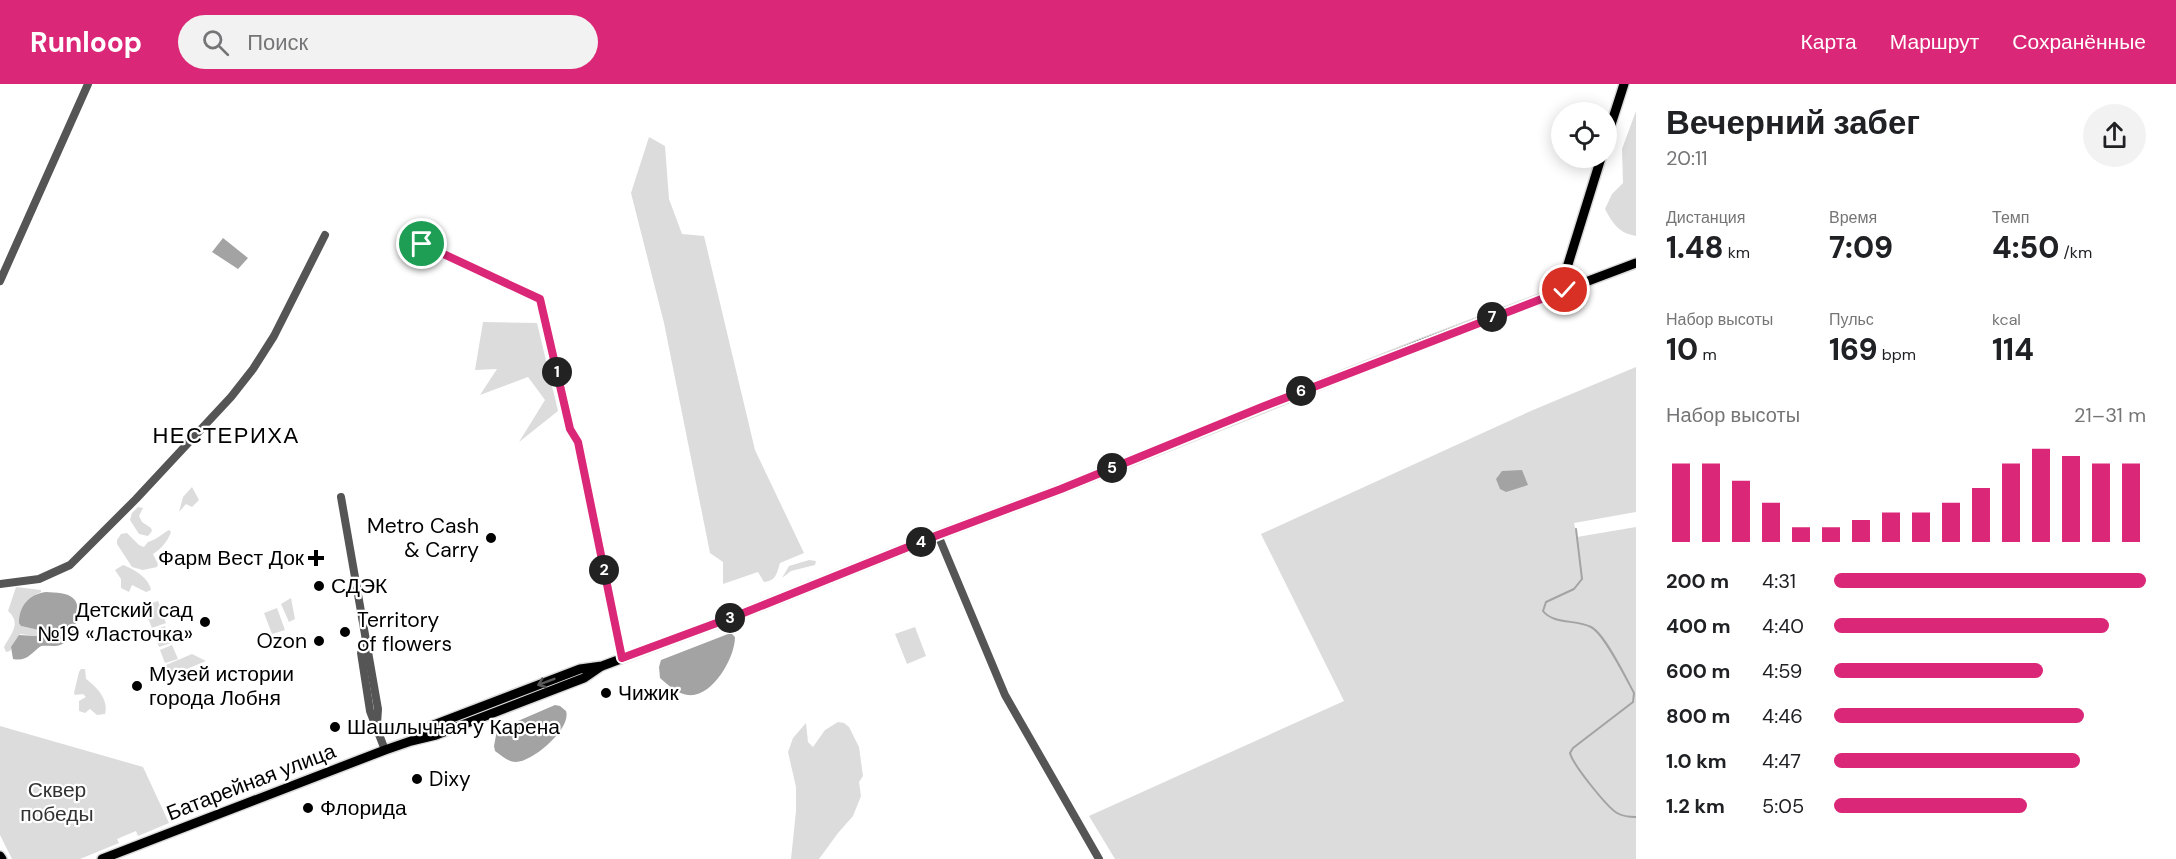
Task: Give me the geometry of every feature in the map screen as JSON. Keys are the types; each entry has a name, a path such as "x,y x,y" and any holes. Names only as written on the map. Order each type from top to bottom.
{"main road":[{"path":"1617,106 1624,84"},
{"path":"1565,290 1565,274 1598,168"},
{"name":"Батарейная улица","path":"102,859 116,857 385,750 436,735 584,678 602,666 622,658 752,610 1364,367 1636,263"}],"street":[{"path":"0,281 88,84"},
{"path":"0,584 39,579 70,565 136,499 231,397 253,369 274,336 325,235"},
{"path":"422,244 540,299 570,429 578,442 622,658"},
{"path":"341,497 364,651 370,711 377,724 385,750"},
{"path":"938,535 1005,694 1099,859"}],"green space":[{"path":"1636,111 1636,236 1625,233 1617,227 1605,209 1612,194 1623,183 1622,149"},
{"path":"649,137 665,146 669,199 682,234 704,236 755,450 804,553 780,563 775,576 768,581 764,582 758,572 723,584 723,562 710,553 664,323 631,193"},
{"path":"483,322 537,323 558,411 519,442 545,400 528,377 480,395 497,369 475,370"},
{"path":"1636,367 1636,512 1574,523 1577,537 1636,527 1636,859 1115,859 1089,816 1344,701 1261,534 1533,410"},
{"path":"192,487 199,500 192,507 186,504 179,512 183,497"},
{"path":"138,507 143,508 139,516 142,522 151,528 152,531 148,536 139,534 130,520 132,513"},
{"path":"169,530 171,532 166,542 153,554 158,564 157,567 143,570 132,567 117,544 121,534 127,533 144,547 148,542"},
{"path":"809,560 816,561 815,565 791,571 782,578 789,566"},
{"path":"123,565 144,578 151,590 146,592 132,585 129,592 121,588 121,579 115,570"},
{"path":"16,587 41,590 35,595 21,626 39,630 40,633 36,636 20,634 10,651 6,652 4,647 15,624 8,611"},
{"path":"291,598 295,619 289,622 281,604"},
{"path":"158,601 166,623 152,628 143,606"},
{"path":"277,608 285,630 272,634 264,613"},
{"path":"165,626 171,643 159,647 153,631"},
{"path":"915,627 926,656 907,664 895,634"},
{"path":"172,645 178,659 165,663 160,650"},
{"path":"192,654 206,661 170,676 166,665"},
{"path":"81,669 85,669 86,679 104,699 105,714 97,715 90,709 85,713 79,711 79,701 86,697 83,694 75,695 74,693"},
{"path":"838,722 849,727 859,747 863,776 859,782 861,796 853,816 819,859 791,859 796,787 788,752 793,738 806,723 808,742 813,747 825,730"},
{"name":"Сквер победы","path":"0,726 143,767 169,823 138,836 136,831 117,839 119,843 80,859 12,859 0,835"}],"shaded area":[{"path":"223,238 248,258 238,269 212,252"},
{"path":"1522,470 1528,485 1506,492 1500,489 1496,479 1502,471"},
{"path":"46,592 68,595 77,603 76,622 71,635 61,645 41,646 25,658 13,659 11,647 19,635 36,636 40,633 39,630 21,626 19,623 23,606 30,598"},
{"path":"728,634 735,637 731,655 720,675 705,690 697,694 684,694 673,689 660,678 661,660"},
{"path":"555,705 566,711 566,718 557,735 541,750 523,761 516,762 508,760 495,751 497,730"}],"waterway":[{"path":"1576,529 1582,579 1574,589 1546,602 1543,611 1553,618 1585,625 1596,631 1634,693 1633,702 1573,748 1570,753 1584,776 1612,809 1621,815 1636,817"}],"place":[{"name":"Metro Cash & Carry","path":"491,538"},
{"name":"Фарм Вест Док","path":"316,558"},
{"name":"СДЭК","path":"319,586"},
{"name":"Детский сад №19 «Ласточка»","path":"205,622"},
{"name":"Territory of flowers","path":"345,632"},
{"name":"Ozon","path":"319,641"},
{"name":"Музей истории города Лобня","path":"137,686"},
{"name":"Чижик","path":"606,693"},
{"name":"Шашлычная у Карена","path":"335,727"},
{"name":"Dixy","path":"417,779"},
{"name":"Флорида","path":"308,808"}],"district":[{"name":"НЕСТЕРИХА","path":"226,435"}],"route":[{"path":"422,244 540,299 570,429 578,442 622,658 741,614 938,535 1061,489 1421,344 1565,290"}]}
